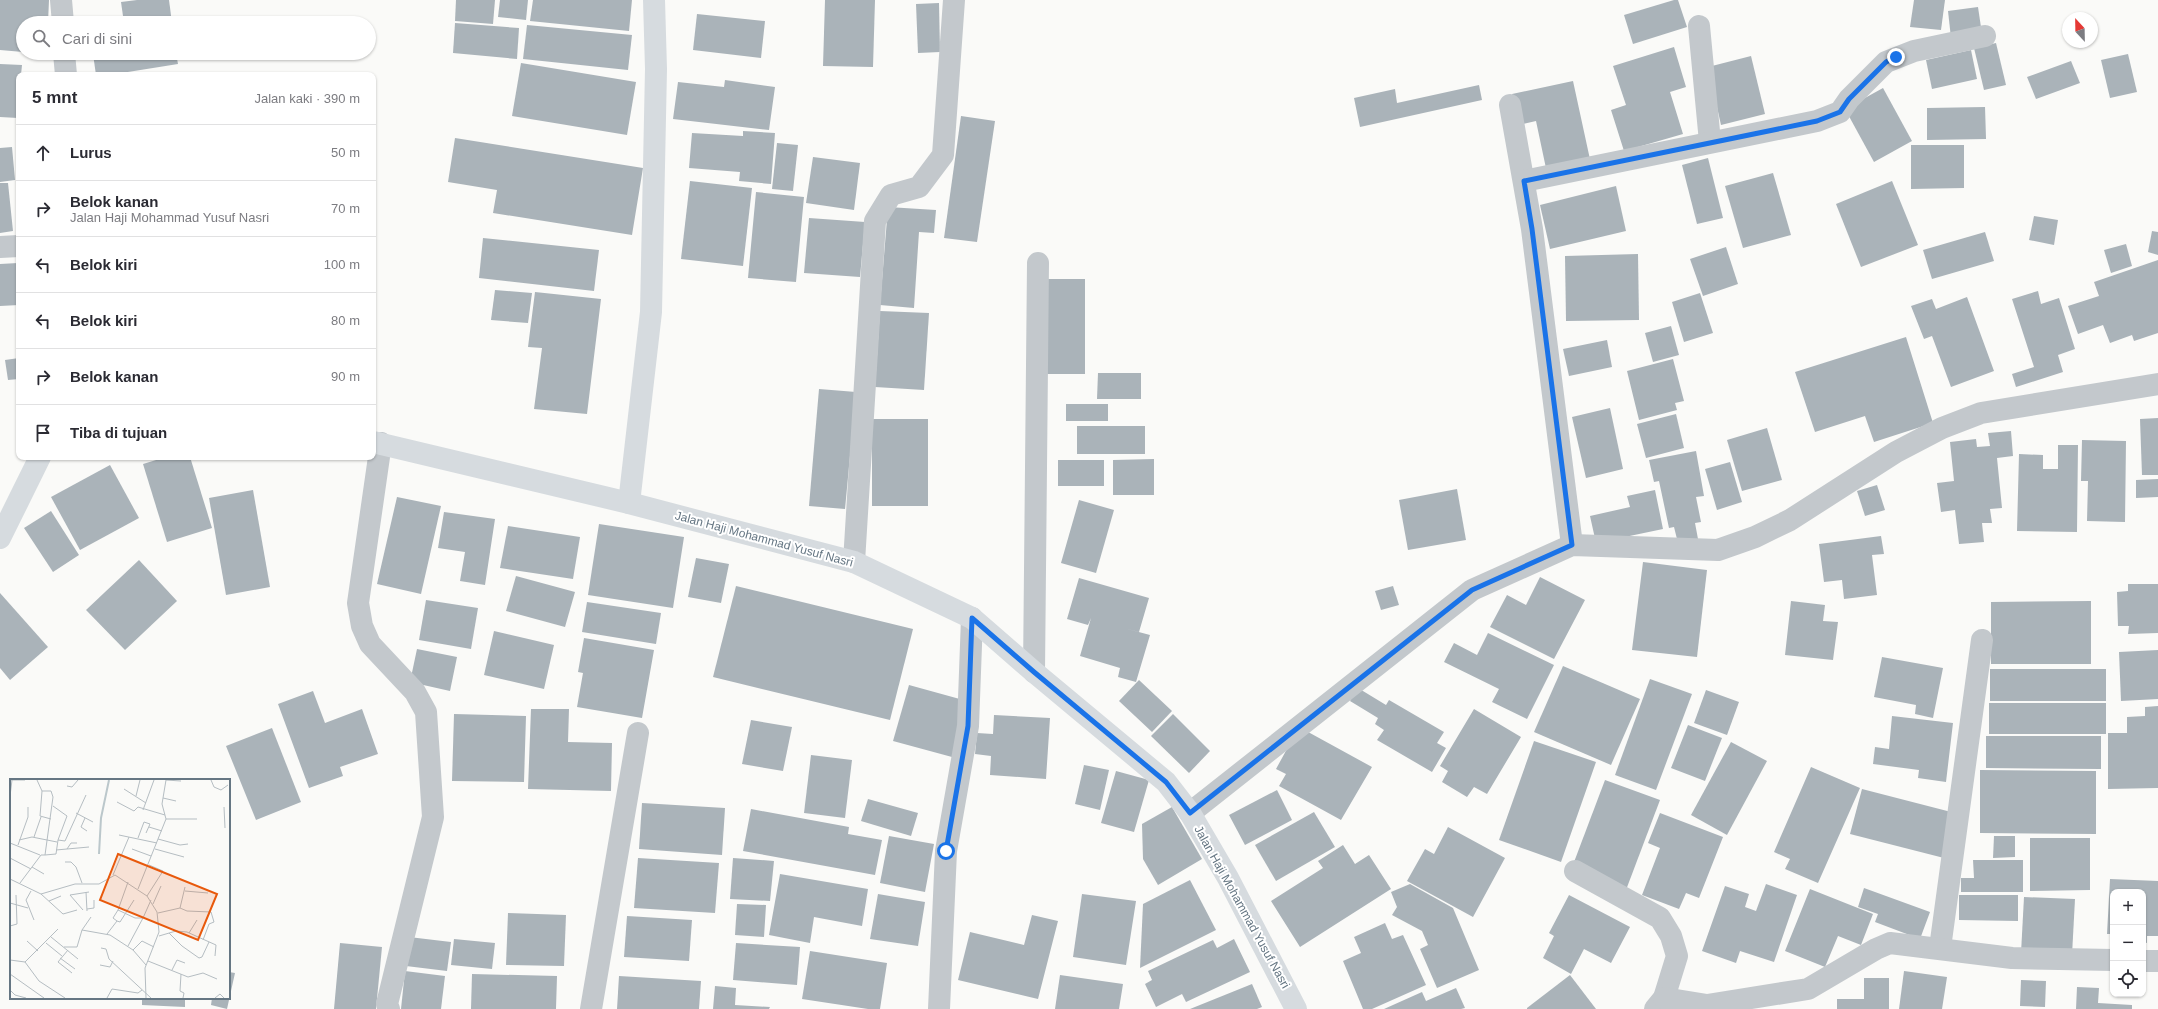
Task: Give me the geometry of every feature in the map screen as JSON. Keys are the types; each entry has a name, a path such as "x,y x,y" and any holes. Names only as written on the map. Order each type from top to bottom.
{"street":[{"path":"62,0 63,16"},
{"path":"628,503 651,312 656,69 654,0"},
{"path":"854,562 875,221 891,195 919,187 943,155 954,0"},
{"path":"1699,26 1710,142"},
{"path":"1524,181 1817,121 1840,112 1849,99 1886,62 1914,51 1985,36"},
{"path":"65,60 66,72"},
{"path":"1510,105 1532,229 1572,545"},
{"path":"0,247 16,246"},
{"path":"1034,672 1038,263"},
{"path":"1190,813 1472,590 1572,545 1718,550 1755,537 1790,520 1896,452 1942,428 1981,413 2158,384"},
{"name":"Jalan Haji Mohammad Yusuf Nasri","path":"377,442 628,503 854,562 972,618 1034,672 1166,782 1190,813 1228,878 1296,1009"},
{"path":"0,538 39,460"},
{"path":"375,460 358,603 362,626 370,644 415,692 426,712 433,817 387,1004 389,1009"},
{"path":"939,1009 946,851 968,726 972,618"},
{"path":"1940,948 1982,640"},
{"path":"591,1009 638,733"},
{"path":"1575,871 1660,918 1671,936 1677,956 1660,1004 1707,1005 1808,989 1876,949 1890,943 2012,958 2110,960"},
{"path":"2146,961 2158,961"}],"building":[{"path":"0,0 49,0 48,16 16,16 16,51 0,50"},
{"path":"137,0 169,0 171,16 123,16 121,2"},
{"path":"456,0 495,0 493,24 455,21"},
{"path":"500,0 528,0 526,20 498,17"},
{"path":"533,0 632,0 629,31 530,21"},
{"path":"825,0 875,0 873,67 823,66"},
{"path":"1678,0 1687,27 1633,44 1624,15"},
{"path":"1914,0 1945,0 1941,30 1910,27"},
{"path":"939,3 940,52 918,53 916,4"},
{"path":"1978,7 1982,34 1951,38 1948,11"},
{"path":"697,14 765,21 761,58 693,50"},
{"path":"455,23 519,28 517,59 453,53"},
{"path":"527,25 632,35 628,70 523,59"},
{"path":"1996,43 2006,85 1984,90 1974,48"},
{"path":"1674,47 1686,87 1670,92 1683,134 1624,151 1611,110 1626,105 1613,66"},
{"path":"1971,50 1977,79 1932,89 1926,60"},
{"path":"2128,54 2137,92 2110,98 2101,60"},
{"path":"1751,56 1765,114 1721,125 1708,67"},
{"path":"94,60 177,60 178,64 128,72 96,72"},
{"path":"2071,61 2080,83 2036,99 2027,77"},
{"path":"521,63 636,82 627,135 512,116"},
{"path":"0,64 22,65 21,72 16,72 16,118 0,117"},
{"path":"725,80 775,87 769,130 673,119 678,82 724,87"},
{"path":"1573,81 1591,164 1547,173 1536,121 1519,125 1512,94"},
{"path":"1479,85 1482,100 1360,127 1354,98 1395,89 1397,103"},
{"path":"1883,88 1912,141 1874,162 1845,109"},
{"path":"1985,107 1986,139 1927,140 1927,108"},
{"path":"961,116 995,121 977,242 944,238"},
{"path":"743,131 775,133 771,184 739,181 740,172 689,168 692,133 743,136"},
{"path":"455,138 643,168 632,235 493,213 497,190 448,182"},
{"path":"777,143 798,145 793,191 772,189"},
{"path":"1911,145 1964,145 1964,188 1911,189"},
{"path":"12,147 15,180 0,182 0,148"},
{"path":"813,157 860,163 854,210 806,203"},
{"path":"1708,158 1723,218 1697,224 1682,165"},
{"path":"1773,173 1791,235 1743,248 1725,186"},
{"path":"690,181 752,188 743,266 681,259"},
{"path":"1892,181 1918,245 1861,267 1836,204"},
{"path":"0,183 8,183 13,231 0,233"},
{"path":"1616,186 1626,231 1550,249 1540,205"},
{"path":"756,192 804,197 796,282 748,278"},
{"path":"888,207 936,210 934,233 919,232 914,308 880,305"},
{"path":"2034,216 2058,220 2054,245 2029,240"},
{"path":"809,218 865,222 860,277 804,273"},
{"path":"2152,231 2158,232 2158,255 2148,252"},
{"path":"1985,232 1994,261 1932,279 1923,250"},
{"path":"483,238 599,250 594,291 479,278"},
{"path":"2126,244 2132,266 2111,273 2104,250"},
{"path":"1726,247 1738,284 1703,296 1690,259"},
{"path":"1638,254 1639,320 1566,321 1565,256"},
{"path":"2158,260 2158,333 2134,341 2132,335 2110,343 2103,325 2078,334 2068,306 2099,296 2094,282"},
{"path":"16,263 16,305 0,306 0,264"},
{"path":"1043,279 1085,279 1085,374 1043,374"},
{"path":"495,290 532,293 528,323 491,320"},
{"path":"2038,291 2041,304 2059,298 2075,349 2058,355 2063,372 2016,387 2012,374 2034,367 2012,299"},
{"path":"535,292 601,299 587,414 534,409 542,348 528,347"},
{"path":"1700,293 1713,333 1684,342 1672,302"},
{"path":"1967,297 1994,371 1951,387 1932,336 1924,339 1911,306 1932,299 1936,309"},
{"path":"880,311 929,313 924,390 875,387"},
{"path":"1671,326 1679,355 1653,362 1645,333"},
{"path":"1906,337 1933,423 1874,442 1865,416 1815,432 1795,372"},
{"path":"1607,340 1612,367 1569,376 1563,349"},
{"path":"16,358 16,379 8,380 5,360"},
{"path":"1673,359 1684,401 1675,403 1677,410 1639,420 1627,371"},
{"path":"1098,373 1141,373 1141,399 1097,399"},
{"path":"819,389 856,392 845,509 809,506"},
{"path":"1066,404 1108,404 1108,421 1066,421"},
{"path":"1610,408 1623,469 1586,478 1572,417"},
{"path":"1676,414 1684,448 1646,458 1637,424"},
{"path":"2158,418 2158,475 2142,475 2140,419"},
{"path":"872,419 928,419 928,506 872,506"},
{"path":"1077,426 1145,426 1145,454 1077,454"},
{"path":"1767,428 1782,480 1742,491 1727,440"},
{"path":"2011,431 2013,456 1997,458 2002,508 1990,509 1992,523 1982,523 1984,542 1959,544 1955,510 1941,512 1937,483 1954,481 1950,442 1976,439 1977,447 1990,446 1988,433"},
{"path":"2082,440 2126,441 2125,522 2087,521 2088,481 2081,481"},
{"path":"2058,445 2078,445 2077,532 2017,531 2019,454 2043,455 2043,469 2058,469"},
{"path":"1696,451 1704,496 1696,497 1701,522 1695,523 1698,539 1678,543 1674,527 1669,528 1659,481 1654,482 1649,460"},
{"path":"1154,459 1154,495 1113,495 1113,460"},
{"path":"156,460 191,460 212,528 167,542 143,464"},
{"path":"1058,460 1104,460 1104,486 1058,486"},
{"path":"1730,462 1742,502 1717,510 1705,469"},
{"path":"110,465 139,518 80,550 51,497"},
{"path":"2158,479 2158,497 2136,498 2136,480"},
{"path":"1877,485 1885,510 1865,516 1857,491"},
{"path":"1457,489 1466,540 1408,550 1399,500"},
{"path":"253,490 270,587 226,595 209,498"},
{"path":"1655,490 1663,529 1596,543 1590,516 1630,507 1627,496"},
{"path":"397,497 441,506 421,594 377,584"},
{"path":"1079,500 1114,510 1096,573 1061,563"},
{"path":"51,511 79,555 53,572 24,528"},
{"path":"444,512 495,519 485,585 460,581 465,552 438,548"},
{"path":"599,524 684,537 673,608 588,595"},
{"path":"508,526 580,537 573,579 500,568"},
{"path":"1881,536 1884,554 1872,555 1877,595 1844,599 1842,580 1824,582 1819,544"},
{"path":"696,558 729,564 721,603 688,597"},
{"path":"139,560 177,601 125,650 86,610"},
{"path":"1643,562 1707,570 1697,657 1632,650"},
{"path":"516,576 575,592 565,627 506,611"},
{"path":"1540,577 1585,600 1554,659 1490,627 1507,595 1526,605"},
{"path":"1079,578 1149,598 1139,632 1120,627 1150,635 1136,682 1118,677 1120,668 1080,656 1091,618 1088,625 1067,619"},
{"path":"2128,584 2158,584 2158,633 2128,634 2129,626 2118,626 2117,592 2128,591"},
{"path":"736,586 913,629 890,720 713,677"},
{"path":"1393,586 1399,605 1381,610 1375,591"},
{"path":"0,593 48,647 10,680 0,668"},
{"path":"426,600 478,608 471,649 419,640"},
{"path":"1791,601 1825,605 1823,621 1838,622 1833,660 1785,655"},
{"path":"2091,601 2091,664 1991,664 1991,602"},
{"path":"587,602 661,613 656,644 582,632"},
{"path":"494,631 554,645 544,689 484,675"},
{"path":"1488,633 1554,665 1527,719 1492,702 1499,689 1444,662 1454,643 1477,655"},
{"path":"584,638 654,650 642,718 577,707 583,673 578,672"},
{"path":"417,649 457,657 450,691 410,682"},
{"path":"2158,650 2158,699 2121,701 2119,652"},
{"path":"1882,657 1943,668 1933,718 1915,714 1916,705 1874,697"},
{"path":"1563,666 1640,699 1611,765 1534,732"},
{"path":"1990,669 2106,669 2106,701 1990,701"},
{"path":"1650,679 1692,694 1656,790 1615,775"},
{"path":"1139,680 1172,711 1152,732 1119,701"},
{"path":"909,685 967,701 952,757 893,741"},
{"path":"1358,688 1386,705 1389,700 1444,732 1437,743 1446,748 1432,772 1377,740 1384,730 1375,724 1378,718 1350,701"},
{"path":"1706,690 1739,702 1727,735 1694,723"},
{"path":"313,691 325,723 362,709 378,754 340,767 343,776 309,788 278,704"},
{"path":"1989,703 2106,703 2106,734 1989,734"},
{"path":"2158,706 2158,788 2108,789 2108,733 2127,733 2127,717 2145,716 2145,707"},
{"path":"531,709 569,709 568,742 612,743 611,791 528,789"},
{"path":"1474,709 1521,737 1487,794 1474,787 1467,797 1442,782 1448,771 1440,766"},
{"path":"454,714 526,716 524,782 452,781"},
{"path":"1173,714 1210,751 1189,773 1151,736"},
{"path":"994,715 1050,718 1046,779 990,775 991,756 975,754 977,733 993,734"},
{"path":"1892,716 1953,723 1946,782 1918,778 1919,770 1873,764 1875,747 1889,749"},
{"path":"751,720 792,727 783,771 742,764"},
{"path":"1688,725 1722,738 1705,781 1671,768"},
{"path":"1299,727 1372,767 1341,820 1279,786 1286,774 1276,769"},
{"path":"272,728 301,802 256,820 226,746"},
{"path":"1986,736 2101,736 2101,769 1986,768"},
{"path":"1534,741 1596,762 1561,862 1499,840"},
{"path":"1731,742 1767,761 1727,835 1691,815"},
{"path":"811,755 852,760 845,818 804,813"},
{"path":"1084,765 1109,770 1100,810 1075,804"},
{"path":"1811,767 1860,788 1818,883 1785,869 1790,859 1774,852"},
{"path":"1980,770 2096,771 2096,834 1980,833"},
{"path":"1116,771 1149,780 1134,832 1101,823"},
{"path":"1605,780 1660,800 1626,890 1571,870"},
{"path":"1862,789 1955,813 1944,858 1850,834"},
{"path":"1277,790 1292,820 1245,845 1229,815"},
{"path":"868,799 918,813 911,836 861,821"},
{"path":"642,803 725,808 722,855 639,849"},
{"path":"1172,807 1202,859 1158,885 1143,859 1142,824"},
{"path":"751,809 849,827 848,834 882,840 875,875 743,851"},
{"path":"1314,812 1335,847 1276,881 1255,845"},
{"path":"1660,813 1723,837 1699,898 1686,893 1679,909 1642,895 1660,848 1648,843"},
{"path":"1448,827 1505,858 1473,917 1407,881 1425,849 1434,854"},
{"path":"889,836 934,844 925,892 880,883"},
{"path":"1994,836 2015,836 2015,857 1993,858"},
{"path":"2030,838 2090,838 2090,890 2030,891"},
{"path":"1343,845 1355,864 1369,855 1391,889 1300,947 1271,901 1323,868 1318,861"},
{"path":"638,858 719,863 715,913 634,908"},
{"path":"733,858 774,861 770,901 730,899"},
{"path":"1973,860 2023,860 2023,892 1961,892 1961,878 1974,878"},
{"path":"780,874 868,889 862,926 814,917 810,943 769,935"},
{"path":"2110,879 2158,881 2158,936 2147,936 2146,943 2146,889 2110,889 2110,934 2107,934"},
{"path":"1190,880 1216,930 1140,968 1143,904"},
{"path":"1410,884 1453,908 1479,970 1437,988 1420,949 1428,945 1422,931 1392,915 1397,907 1391,892"},
{"path":"1766,884 1797,895 1774,962 1740,951 1736,963 1702,951 1725,886 1749,894 1745,907 1756,911"},
{"path":"1864,888 1930,912 1920,939 1875,922 1878,914 1858,907"},
{"path":"1810,889 1873,914 1861,945 1838,936 1825,967 1785,951"},
{"path":"878,894 925,902 918,946 870,939"},
{"path":"1082,894 1136,901 1126,965 1073,957"},
{"path":"1569,895 1630,927 1611,963 1584,949 1571,974 1543,958 1554,936 1549,933"},
{"path":"1959,895 2018,895 2018,921 1959,920"},
{"path":"2024,897 2075,899 2072,955 2021,953"},
{"path":"737,904 766,905 764,937 735,935"},
{"path":"508,913 566,915 564,966 506,965"},
{"path":"1032,915 1058,921 1038,999 958,980 970,932 1024,945"},
{"path":"627,916 692,920 689,961 624,957"},
{"path":"1385,923 1392,939 1403,935 1426,985 1372,1009 1363,1009 1343,961 1361,953 1354,937"},
{"path":"409,937 451,942 447,971 406,966"},
{"path":"454,939 495,943 492,969 451,965"},
{"path":"1234,939 1250,972 1186,1002 1182,994 1156,1007 1145,984 1152,980 1148,971 1213,940 1217,948"},
{"path":"340,943 382,947 376,1009 334,1009"},
{"path":"736,943 800,947 797,985 733,980"},
{"path":"810,951 887,963 880,1009 868,1009 802,999"},
{"path":"405,971 445,976 441,1009 401,1009"},
{"path":"1904,971 1947,977 1942,1009 1899,1009"},
{"path":"230,972 235,973 230,996"},
{"path":"472,974 557,976 556,1009 471,1009"},
{"path":"1060,975 1123,984 1119,1009 1055,1009"},
{"path":"1570,975 1596,1009 1527,1009 1527,1008"},
{"path":"619,976 701,981 699,1009 617,1009"},
{"path":"1864,978 1889,978 1889,1009 1837,1009 1837,999 1864,999"},
{"path":"2021,980 2046,981 2045,1007 2020,1006"},
{"path":"1252,984 1262,1007 1257,1009 1190,1009"},
{"path":"715,986 736,988 735,1005 770,1007 769,1009 713,1009"},
{"path":"2077,987 2099,988 2098,1003 2132,1005 2132,1009 2076,1009"},
{"path":"1456,988 1465,1008 1384,1009 1422,992 1426,1001"},
{"path":"142,999 185,999 185,1007 142,1005"},
{"path":"212,999 229,999 227,1009 211,1005"}],"route":[{"path":"946,851 968,726 972,618 1034,672 1166,782 1190,813 1472,590 1572,545 1532,229 1524,181 1817,121 1840,112 1849,99 1886,62 1896,57"}]}
